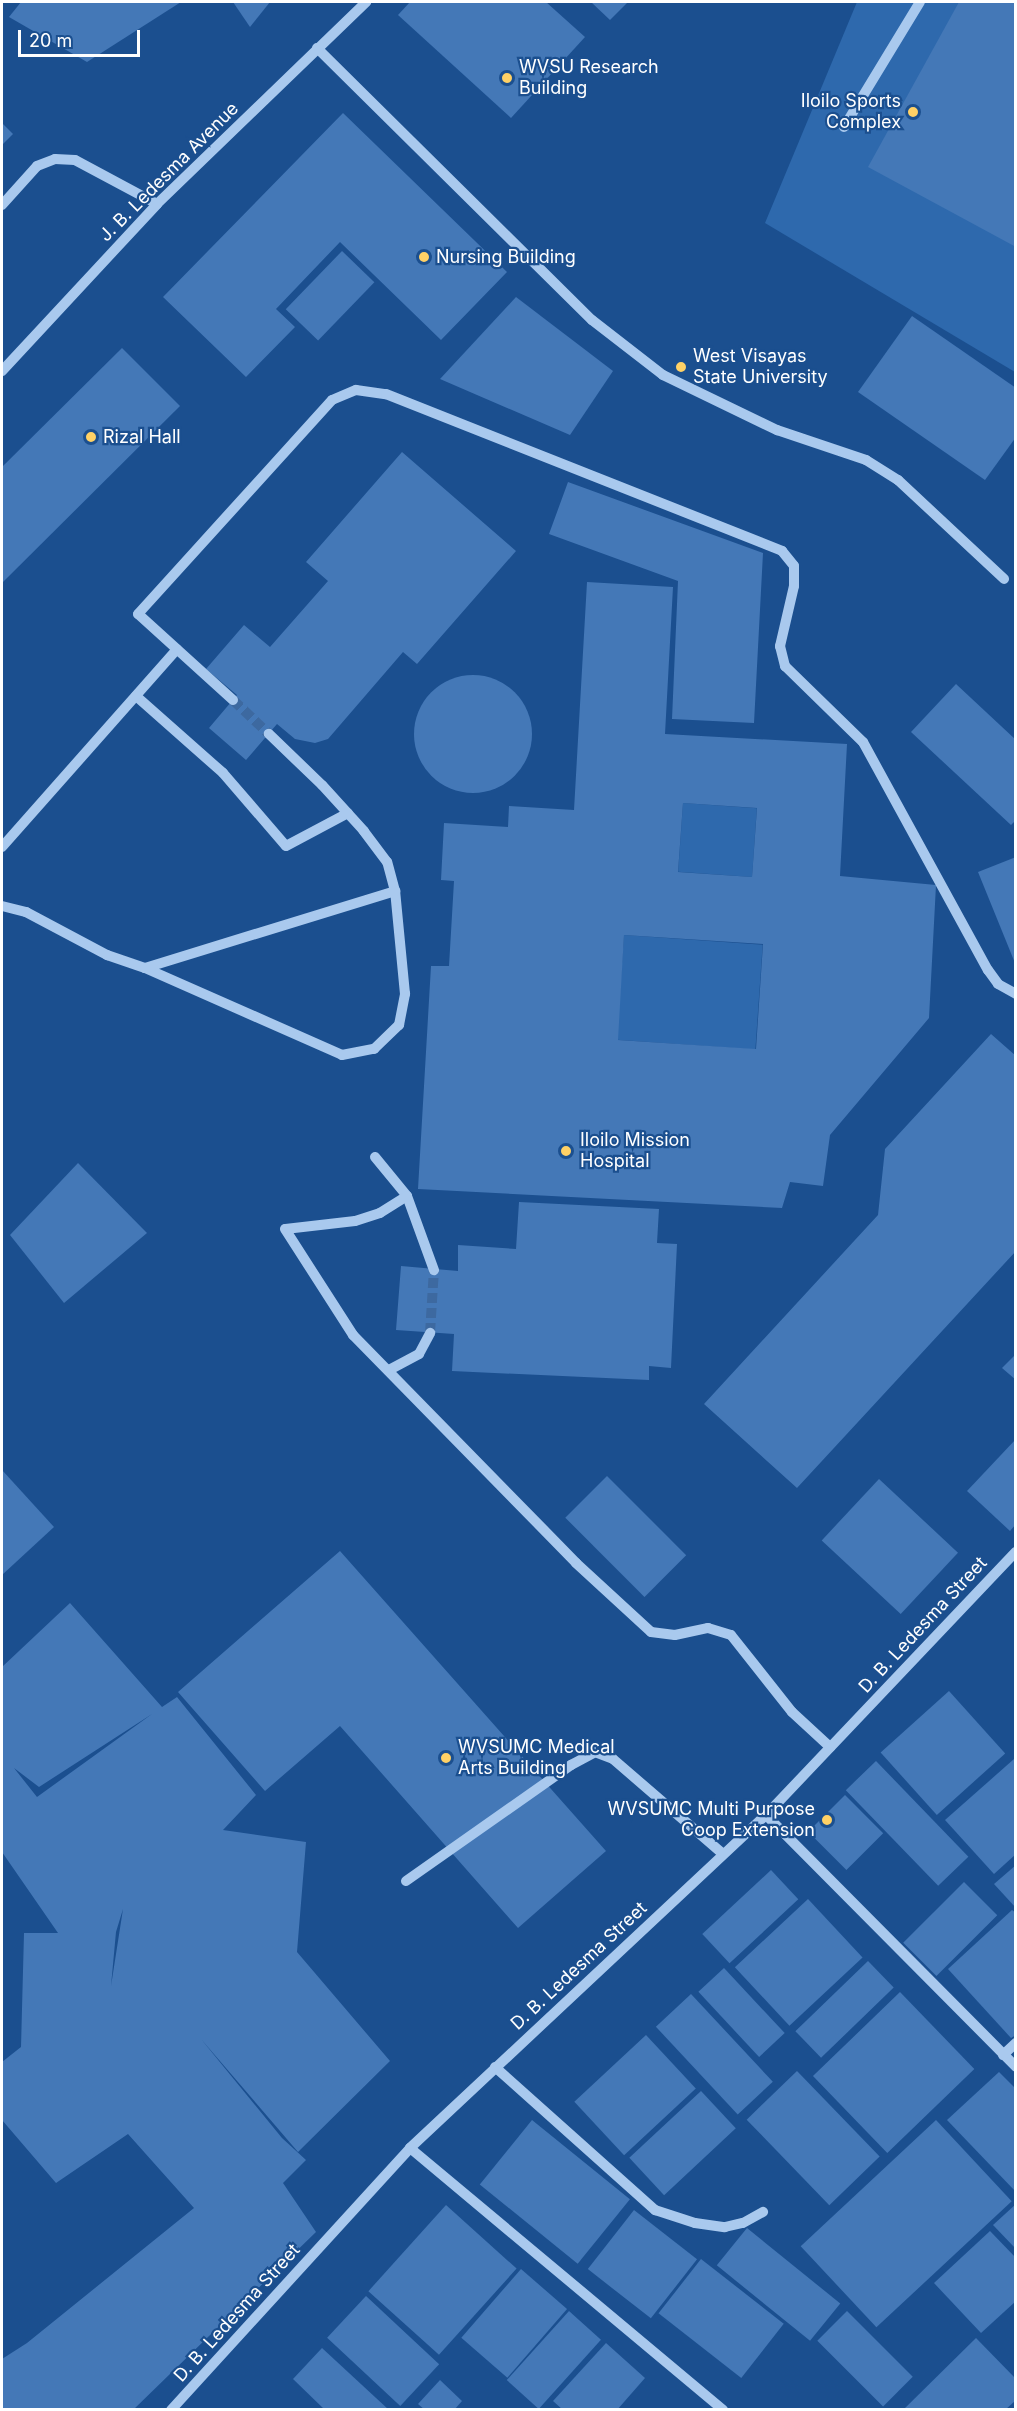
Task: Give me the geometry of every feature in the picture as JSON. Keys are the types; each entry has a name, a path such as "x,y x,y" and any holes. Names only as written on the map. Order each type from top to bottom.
{"street":[{"name":"J. B. Ledesma Avenue","path":"2,371 157,204 366,2"},
{"path":"844,127 920,2"},
{"path":"317,48 525,257 600,327 663,375 777,430 866,460 898,480 1004,579"},
{"path":"2,205 37,166 55,159 75,160 157,204"},
{"path":"232,700 138,614 332,400 356,390 407,402 782,550 794,566 794,586 780,646 785,666 863,742 988,970 998,984 1016,994"},
{"path":"2,848 177,649"},
{"path":"136,696 223,773 286,846 348,813"},
{"path":"2,906 26,912 107,955 145,968 342,1055 374,1049 399,1025 405,994 395,891 387,862 348,813 269,734"},
{"path":"145,968 395,891"},
{"path":"375,1157 407,1196 434,1270"},
{"path":"407,1196 380,1213 355,1221 285,1229 353,1335 576,1563 651,1632 675,1635 708,1628 731,1635 792,1712 830,1747"},
{"path":"389,1370 419,1354 430,1333"},
{"name":"D. B. Ledesma Street","path":"171,2409 410,2148 722,1853 766,1815 1016,1552"},
{"path":"406,1881 571,1765 595,1752 613,1759 722,1853"},
{"path":"766,1815 1016,2067"},
{"path":"1003,2055 1016,2043"},
{"path":"495,2067 655,2210 695,2223 725,2227 743,2223 762,2212"},
{"path":"410,2148 723,2409"}],"shaded area":[{"name":"Iloilo Sports Complex","path":"857,2 1015,2 1015,372 765,223"},
{"path":"683,803 757,808 752,877 678,872"},
{"path":"624,935 763,945 755,1049 617,1040"}],"building":[{"path":"21,2 181,2 87,62 9,17"},
{"path":"233,2 270,2 250,27"},
{"name":"WVSU Research Building","path":"410,2 546,2 585,37 511,118 398,15"},
{"name":"WVSU Research Building","path":"591,2 628,2 610,20"},
{"path":"959,2 1016,2 1016,247 868,167"},
{"name":"Nursing Building","path":"343,113 507,272 441,340 340,242 276,309 295,327 246,377 163,297"},
{"path":"2,123 13,134 2,145"},
{"path":"342,251 374,282 318,341 286,309"},
{"path":"516,297 613,371 570,435 440,379"},
{"path":"912,316 1016,388 1016,437 985,480 858,392"},
{"name":"Rizal Hall","path":"122,348 180,406 2,583 2,467"},
{"path":"402,452 516,551 417,664 403,652 328,739 315,743 295,739 277,724 246,760 209,728 237,695 206,669 244,625 270,647 328,581 306,562"},
{"path":"568,482 763,553 754,723 672,719 678,581 549,534"},
{"path":"587,582 673,587 665,734 847,744 840,876 936,885 929,1018 830,1135 823,1186 790,1182 782,1208 418,1189 431,966 449,966 454,881 441,880 444,823 508,827 509,806 574,810","holes":["683,803 757,808 752,877 678,872","624,935 763,944 756,1049 618,1040"]},
{"path":"473,675 496,679 515,692 528,711 532,734 528,757 515,776 496,789 473,793 450,789 431,776 418,757 414,734 418,711 431,692 450,679"},
{"path":"956,684 1016,740 1016,820 1011,825 911,732"},
{"path":"1016,857 1016,963 1015,963 978,872"},
{"path":"991,1034 1016,1056 1016,1251 797,1488 704,1404 878,1215 885,1149"},
{"path":"78,1163 147,1233 64,1303 10,1235"},
{"path":"519,1202 659,1209 657,1243 677,1244 671,1368 649,1366 649,1380 452,1371 454,1334 396,1330 401,1266 458,1271 458,1245 516,1249"},
{"path":"1016,1354 1016,1380 1002,1368"},
{"path":"1016,1439 1016,1524 1010,1531 967,1491"},
{"path":"2,1470 54,1527 2,1575"},
{"path":"607,1476 686,1555 644,1597 565,1518"},
{"path":"879,1479 958,1553 901,1614 822,1540"},
{"name":"WVSUMC Medical Arts Building","path":"340,1551 606,1851 518,1928 340,1726 265,1791 178,1692"},
{"path":"70,1603 162,1707 177,1697 256,1795 223,1830 306,1842 297,1952 390,2061 298,2152 201,2039 282,2138 306,2160 283,2183 316,2232 133,2410 2,2410 2,2359 27,2343 194,2208 128,2134 56,2183 2,2120 2,2062 21,2047 24,1933 58,1933 2,1852 2,1667","holes":["152,1714 37,1797 14,1768 39,1787","123,1909 111,1986 116,1932"]},
{"path":"949,1691 1005,1753 937,1815 881,1753"},
{"path":"1014,1759 1016,1854 994,1874 945,1820"},
{"path":"876,1761 968,1857 938,1886 846,1790"},
{"path":"845,1795 883,1833 846,1870 808,1832"},
{"path":"1016,1865 1016,1908 994,1884"},
{"path":"771,1870 798,1899 730,1963 702,1934"},
{"path":"964,1882 997,1915 936,1976 903,1943"},
{"path":"808,1899 863,1958 789,2026 735,1967"},
{"path":"1012,1910 1016,1913 1016,2035 1011,2038 948,1969"},
{"path":"868,1961 894,1988 821,2058 795,2031"},
{"path":"724,1968 785,2033 759,2057 698,1992"},
{"path":"900,1992 974,2069 887,2153 813,2076"},
{"path":"691,1994 773,2082 738,2114 656,2027"},
{"path":"646,2035 696,2088 624,2155 574,2102"},
{"path":"797,2071 880,2157 829,2205 747,2120"},
{"path":"999,2072 1016,2089 1016,2192 947,2120"},
{"path":"701,2091 736,2128 664,2195 629,2158"},
{"path":"532,2120 630,2199 578,2264 480,2185"},
{"path":"936,2120 1012,2201 876,2327 801,2246"},
{"path":"1016,2204 1016,2249 993,2225"},
{"path":"446,2205 517,2269 439,2355 368,2291"},
{"path":"634,2210 697,2259 651,2318 588,2269"},
{"path":"747,2228 840,2304 810,2341 717,2265"},
{"path":"990,2231 1016,2258 1016,2301 981,2333 934,2283"},
{"path":"701,2259 784,2324 741,2378 659,2313"},
{"path":"521,2269 567,2309 507,2378 461,2338"},
{"path":"366,2296 439,2364 400,2406 327,2338"},
{"path":"569,2311 601,2340 539,2409 507,2380"},
{"path":"847,2311 913,2377 883,2406 817,2341"},
{"path":"976,2338 1016,2379 1016,2400 1005,2410 903,2410"},
{"path":"606,2343 645,2378 617,2410 563,2410 553,2401"},
{"path":"322,2348 389,2410 325,2410 293,2379"},
{"path":"440,2380 462,2401 454,2410 425,2410 418,2404"}],"tunnel":[{"path":"233,700 269,734"},
{"path":"430,1333 434,1270"}],"place":[{"name":"WVSU Research Building","path":"507,78"},
{"name":"Iloilo Sports Complex","path":"913,112"},
{"name":"Nursing Building","path":"424,257"},
{"name":"West Visayas State University","path":"681,367"},
{"name":"Rizal Hall","path":"91,437"},
{"name":"Iloilo Mission Hospital","path":"566,1151"},
{"name":"WVSUMC Medical Arts Building","path":"446,1758"},
{"name":"WVSUMC Multi Purpose Coop Extension","path":"827,1820"}]}
